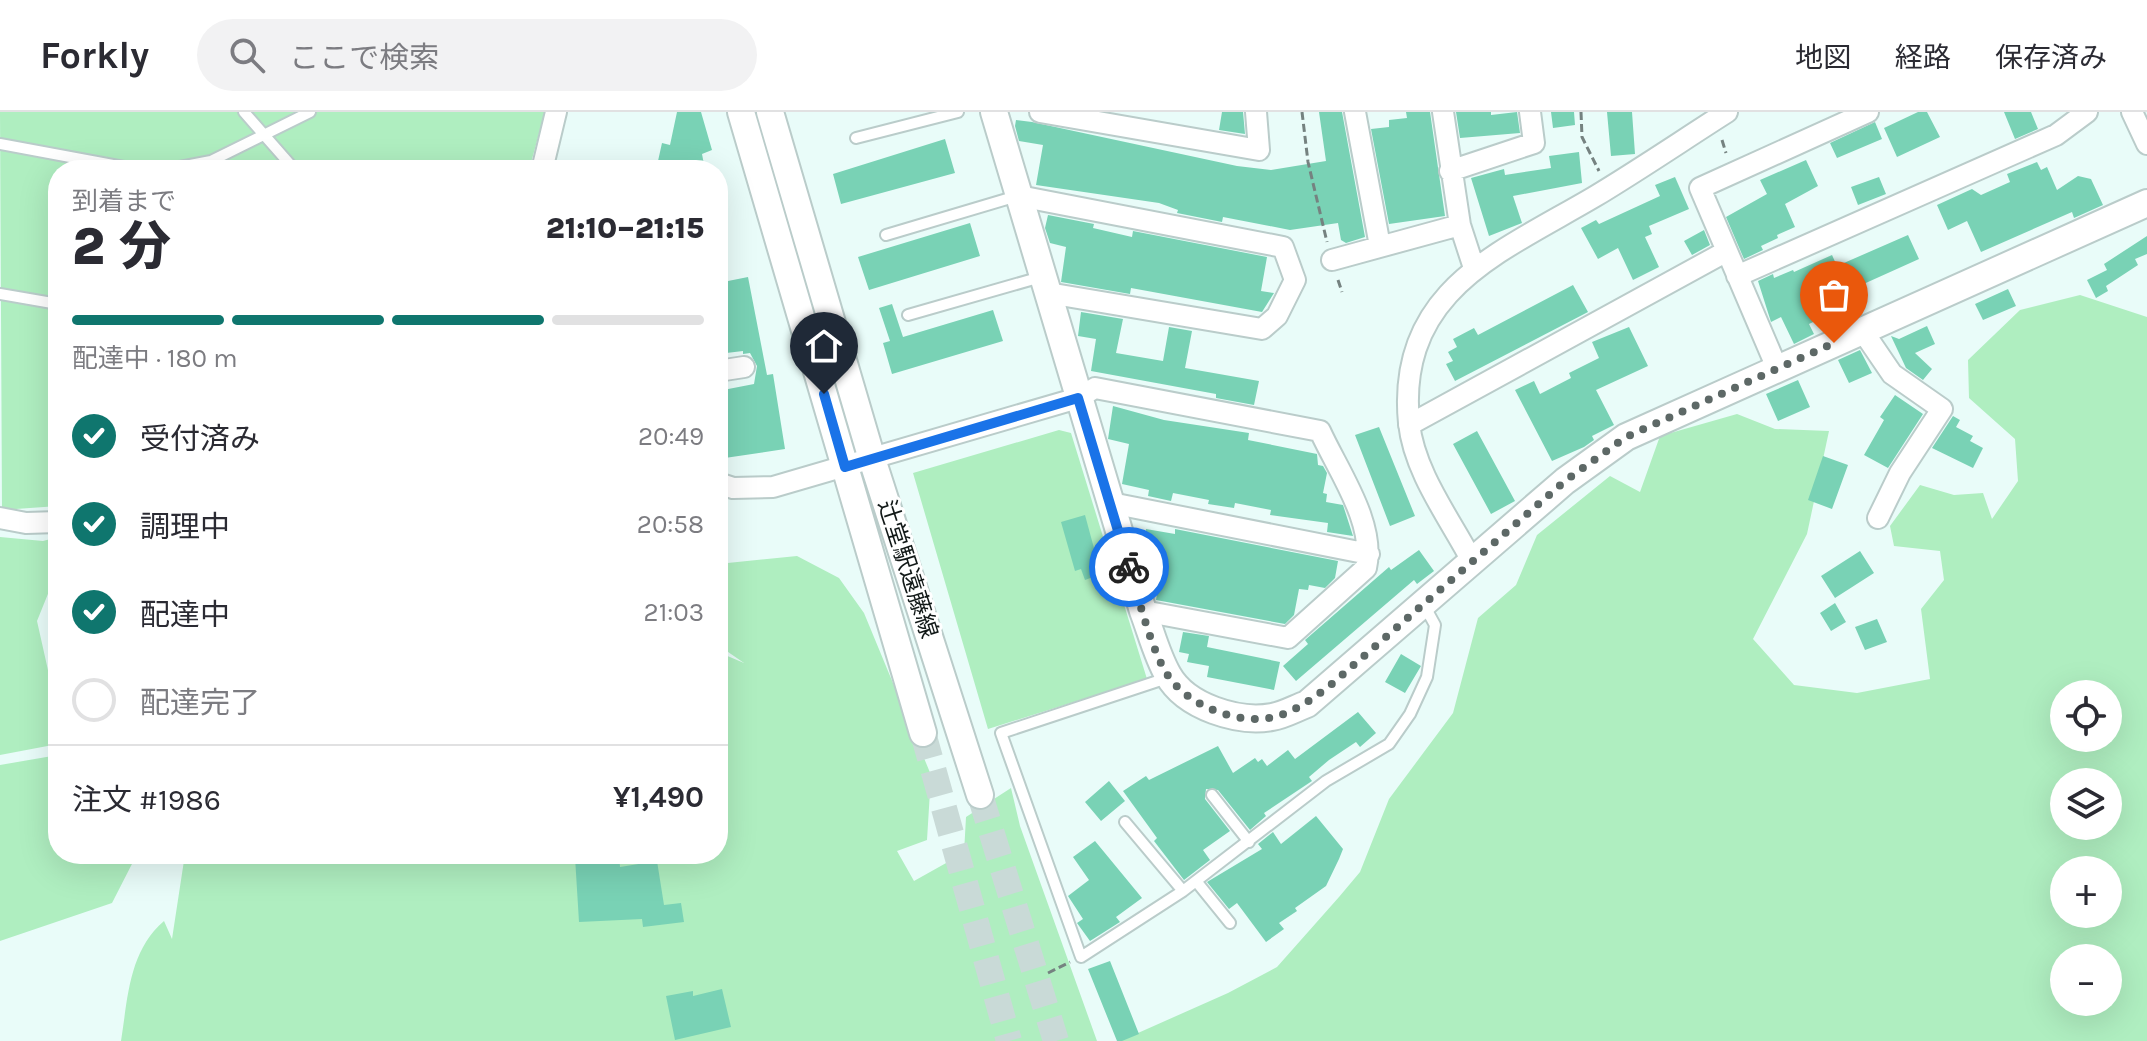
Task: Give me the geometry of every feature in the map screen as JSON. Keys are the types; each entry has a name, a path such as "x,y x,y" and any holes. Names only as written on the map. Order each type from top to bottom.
{"street":[{"path":"544,160 556,112"},
{"name":"辻堂駅遠藤線","path":"741,112 923,733"},
{"name":"辻堂駅遠藤線","path":"770,112 872,459 980,795"},
{"path":"994,112 1143,611 1169,677 1196,701 1224,714 1248,718 1274,717 1307,704 1565,481 1626,437 2147,203"},
{"path":"1040,112 1259,150 1256,112"},
{"path":"1355,112 1380,246"},
{"path":"1443,112 1460,225 1474,268"},
{"path":"1450,171 1534,143 1530,112"},
{"path":"1777,368 1700,188 1868,112"},
{"path":"1737,276 2056,135 2066,119 2087,112"},
{"path":"2132,112 2147,144"},
{"path":"1472,561 1421,464 1409,425 1410,372 1424,327 1454,285 1474,268 1608,189 1720,117"},
{"path":"1019,196 1283,247 1295,280 1277,316 1262,329 1045,285"},
{"path":"1332,260 1460,225"},
{"path":"1409,425 1727,251"},
{"path":"1862,330 1892,374 1942,409 1900,473 1878,518"},
{"path":"728,369 744,367"},
{"path":"728,486 773,487 1078,398 1095,388 1320,431 1367,533 1369,554 1366,568 1288,638 1143,611"},
{"path":"1111,503 1369,554"},
{"path":"0,518 26,523 48,522"}],"lane":[{"path":"244,112 286,160"},
{"path":"213,160 310,112"},
{"path":"856,138 958,112"},
{"path":"0,144 86,160"},
{"path":"886,235 1019,196"},
{"path":"908,315 1045,285"},
{"path":"0,294 48,302"},
{"path":"1169,677 1001,733 1081,957 1183,891 1326,781 1389,744 1410,714 1427,677 1435,625 1424,603"},
{"path":"1212,795 1249,842"},
{"path":"1125,822 1183,891"},
{"path":"1196,881 1230,923"}],"path":[{"path":"1302,112 1308,162 1342,292"},
{"path":"1581,112 1582,137 1601,174"},
{"path":"1717,160 1728,152 1720,117"},
{"path":"1048,973 1081,957"}],"green space":[{"path":"0,112 545,112 532,160 48,160 48,507 2,510"},
{"path":"2080,295 2147,317 2147,1041 1120,1041 1228,993 1277,967 1360,872 1389,799 1453,713 1478,618 1516,585 1537,535 1610,476 1640,492 1660,436 1737,414 1775,429 1829,431 1807,534 1753,639 1794,685 1857,693 1930,679 1921,609 1944,580 1940,551 1894,546 1890,526 1920,485 1954,495 1983,493 1992,519 2018,481 2015,439 1969,398 1968,360 2020,310"},
{"path":"1059,430 1071,433 1147,679 988,729 913,473"},
{"path":"0,537 48,540 48,594 37,621 48,670 48,746 0,755"},
{"path":"797,556 839,578 864,613 931,775 927,840 897,851 914,881 964,853 966,817 1011,788 1020,826 1097,1041 121,1041 128,992 144,946 164,921 172,939 183,864 728,864 728,656 744,663 728,652 728,563"},
{"path":"48,757 48,864 132,864 112,903 0,941 0,765"}],"building":[{"path":"677,112 701,112 712,150 702,154 703,160 658,160 662,143 670,145"},
{"path":"1222,112 1243,112 1245,134 1219,130"},
{"path":"1319,112 1342,112 1365,237 1346,243 1341,240 1338,223 1290,230 1223,217 1222,222 1177,213 1178,210 1159,203 1036,185 1043,145 1019,141 1015,126 1016,120 1032,122 1237,166 1271,170 1326,161"},
{"path":"1406,112 1430,112 1445,216 1389,224 1371,129 1389,127 1389,120 1407,118"},
{"path":"1456,112 1491,112 1491,115 1517,112 1520,133 1460,138"},
{"path":"1551,112 1574,112 1575,125 1553,128"},
{"path":"1607,112 1632,112 1635,154 1611,156"},
{"path":"1918,112 1927,112 1940,137 1897,157 1884,128"},
{"path":"2004,112 2031,112 2038,129 2015,139"},
{"path":"1875,122 1882,139 1837,158 1830,143"},
{"path":"945,139 955,173 841,204 833,174"},
{"path":"1579,152 1582,183 1513,196 1522,223 1489,236 1471,178 1504,169 1505,175 1551,168 1549,156"},
{"path":"1806,160 1818,186 1785,204 1795,227 1777,235 1778,238 1761,246 1763,250 1744,259 1726,217 1767,194 1760,180"},
{"path":"2037,162 2041,170 2047,167 2057,190 2078,176 2091,179 2103,205 2074,218 2072,212 1981,252 1967,221 1948,230 1937,205 1972,189 1981,195 2010,182 2007,174"},
{"path":"1675,177 1689,209 1649,226 1652,234 1645,237 1659,267 1633,280 1618,248 1598,259 1581,228 1596,220 1599,224 1660,196 1655,185"},
{"path":"1879,177 1886,194 1858,205 1851,187"},
{"path":"1048,215 1094,224 1093,228 1132,237 1133,231 1267,257 1261,291 1274,293 1262,312 1131,288 1130,294 1061,282 1066,247 1050,243 1045,228"},
{"path":"970,223 980,256 869,290 858,257"},
{"path":"1704,230 1710,245 1692,255 1684,241"},
{"path":"1908,235 1919,259 1848,291 1858,315 1840,323 1834,312 1809,324 1814,334 1794,344 1781,317 1771,322 1758,281 1773,274 1774,278 1794,272 1832,255 1837,266"},
{"path":"2147,236 2147,254 2135,259 2138,265 2106,286 2108,291 2096,298 2087,280 2107,270 2104,264"},
{"path":"748,277 767,375 773,374 785,449 728,458 728,389 754,384 757,366 750,353 728,353 728,281"},
{"path":"1573,285 1588,312 1455,381 1446,364 1453,361 1448,352 1457,347 1453,339 1474,328 1478,335"},
{"path":"2008,289 2016,306 1983,320 1975,304"},
{"path":"892,304 903,337 993,310 1003,341 892,374 883,343 890,341 879,308"},
{"path":"1081,312 1123,319 1116,353 1163,361 1169,327 1192,331 1185,368 1259,381 1254,405 1216,398 1216,394 1091,371 1096,339 1078,336"},
{"path":"1927,326 1935,344 1915,353 1932,369 1923,380 1906,368 1891,336 1899,339"},
{"path":"1629,327 1648,366 1596,390 1614,425 1592,436 1594,440 1584,447 1552,461 1515,390 1534,381 1540,394 1571,378 1569,373 1599,358 1592,342"},
{"path":"1860,350 1872,373 1849,383 1838,360"},
{"path":"1798,380 1810,407 1778,421 1766,394"},
{"path":"1895,395 1923,414 1888,468 1864,455 1884,420 1880,417"},
{"path":"1113,406 1164,420 1249,433 1248,440 1317,454 1318,465 1323,466 1327,473 1323,493 1327,494 1326,502 1343,505 1353,536 1327,532 1328,523 1270,515 1271,510 1235,503 1234,508 1208,504 1209,500 1173,493 1171,501 1148,496 1149,490 1122,484 1129,444 1108,439"},
{"path":"1953,416 1960,420 1956,427 1973,436 1970,441 1983,448 1973,468 1932,448"},
{"path":"1379,427 1415,516 1390,526 1355,435"},
{"path":"1477,431 1515,501 1491,514 1453,444"},
{"path":"1823,456 1848,465 1832,509 1808,500"},
{"path":"1085,515 1101,574 1085,580 1081,569 1075,571 1061,522"},
{"path":"1146,529 1175,534 1175,529 1338,561 1335,578 1325,588 1309,585 1308,590 1299,589 1294,615 1285,624 1156,600 1163,559 1143,556"},
{"path":"1419,550 1434,571 1417,584 1414,580 1296,681 1283,666 1308,644 1305,640 1389,567 1391,570"},
{"path":"1860,551 1874,573 1835,598 1821,576"},
{"path":"1835,603 1846,622 1831,631 1820,613"},
{"path":"1877,619 1887,642 1865,650 1855,627"},
{"path":"1183,632 1209,636 1207,647 1280,662 1274,690 1207,677 1209,666 1187,662 1189,654 1179,652"},
{"path":"1401,654 1421,666 1405,693 1385,682"},
{"path":"1358,712 1376,733 1360,747 1356,742 1329,760 1309,777 1312,781 1264,813 1266,816 1250,830 1218,790 1206,789 1205,799 1230,831 1203,850 1210,860 1184,880 1154,841 1157,838 1123,791 1146,776 1149,780 1218,746 1233,773 1255,758 1258,762 1262,759 1267,766 1288,750 1295,759"},
{"path":"1109,781 1125,801 1101,821 1085,802"},
{"path":"1316,816 1343,849 1326,886 1295,908 1297,911 1279,923 1284,929 1266,942 1237,903 1229,909 1207,882 1262,849 1258,844 1273,832 1281,844"},
{"path":"1095,841 1142,898 1116,917 1120,922 1090,941 1077,923 1083,919 1068,896 1089,880 1073,857"},
{"path":"575,864 620,864 620,867 657,864 664,905 681,903 684,922 643,927 642,919 579,922"},
{"path":"1110,961 1139,1034 1122,1041 1117,1041 1088,969"},
{"path":"722,989 731,1027 675,1040 666,996 693,991 693,996"}],"tunnel":[{"path":"923,733 1009,1041"},
{"path":"980,795 1056,1041"}],"way so far":[{"path":"1129,567 1169,677 1196,701 1224,714 1248,718 1274,717 1307,704 1565,481 1626,437 1834,343"}],"route":[{"path":"824,394 845,467 1078,398 1129,567"}]}
